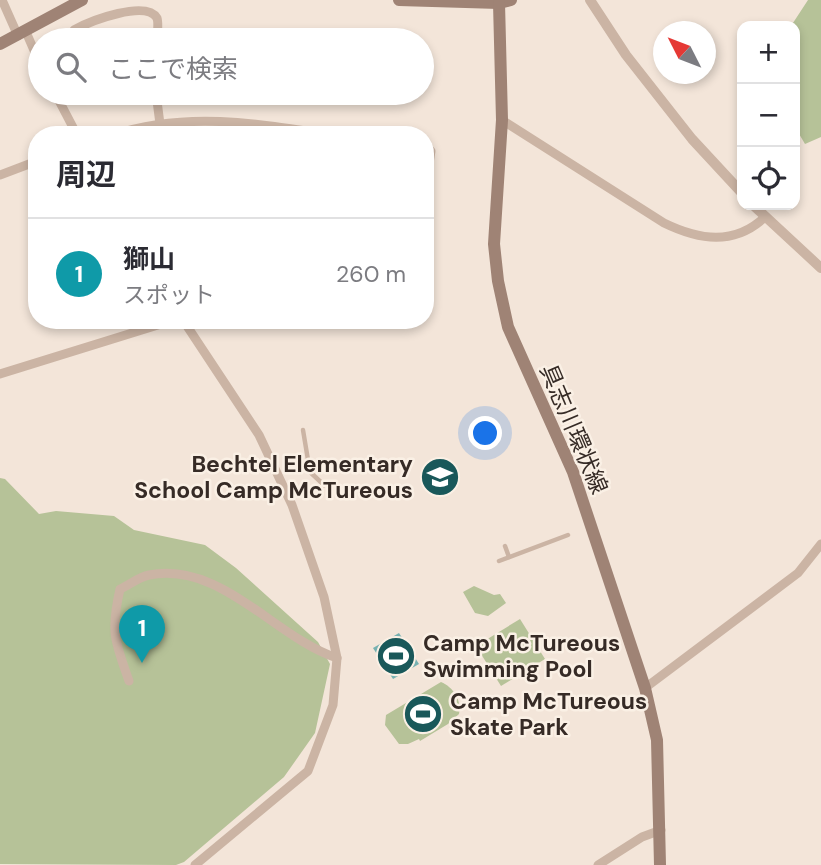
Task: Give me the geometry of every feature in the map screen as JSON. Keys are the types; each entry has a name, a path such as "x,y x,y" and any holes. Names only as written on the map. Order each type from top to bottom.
{"main road":[{"path":"33,28 82,0"},
{"path":"399,0 505,1"},
{"name":"具志川環状線","path":"505,1 502,120 494,244 498,281 508,327 573,472 645,688 657,740 660,865"},
{"path":"0,44 28,31"}],"street":[{"path":"2,0 28,44"},
{"path":"590,0 626,55 692,139 737,188"},
{"path":"78,28 102,15 137,2 149,8 157,18 157,28"},
{"path":"61,105 72,126"},
{"path":"158,105 160,124"},
{"path":"151,126 215,119 266,126"},
{"path":"502,120 664,223 690,235 716,237 740,234 765,217"},
{"path":"0,175 28,164"},
{"path":"758,210 821,268"},
{"path":"0,374 145,329"},
{"path":"189,329 259,435 292,505 324,597 337,658 333,705 308,771 195,865"},
{"path":"645,688 798,573 821,546"},
{"path":"129,681 113,634 116,608 120,589 147,575 174,573 207,581 313,650 337,658"},
{"path":"598,865 642,837 661,830"}],"lane":[{"path":"303,430 310,472 324,485"},
{"path":"499,561 568,535"},
{"path":"505,545 509,557"}],"green space":[{"path":"808,0 821,0 821,137 805,144 800,136 800,21 794,21"},
{"path":"0,478 5,479 39,514 56,511 114,516 134,530 205,545 236,568 318,642 330,664 315,733 284,777 184,862 176,865 0,864"},
{"path":"474,586 494,595 500,594 506,603 488,616 475,613 463,592"},
{"path":"520,619 545,659 501,686 476,646"},
{"name":"Camp McTureous Skate Park","path":"441,682 456,695 459,714 420,741 419,739 408,744 399,744 385,725 386,715"}],"water":[{"name":"Camp McTureous Swimming Pool","path":"399,633 419,664 393,679 373,648"}],"place":[{"name":"Bechtel Elementary School Camp McTureous","path":"440,477"},
{"name":"Camp McTureous Swimming Pool","path":"396,656"},
{"name":"獅山","path":"142,663"},
{"name":"Camp McTureous Skate Park","path":"423,714"}]}
